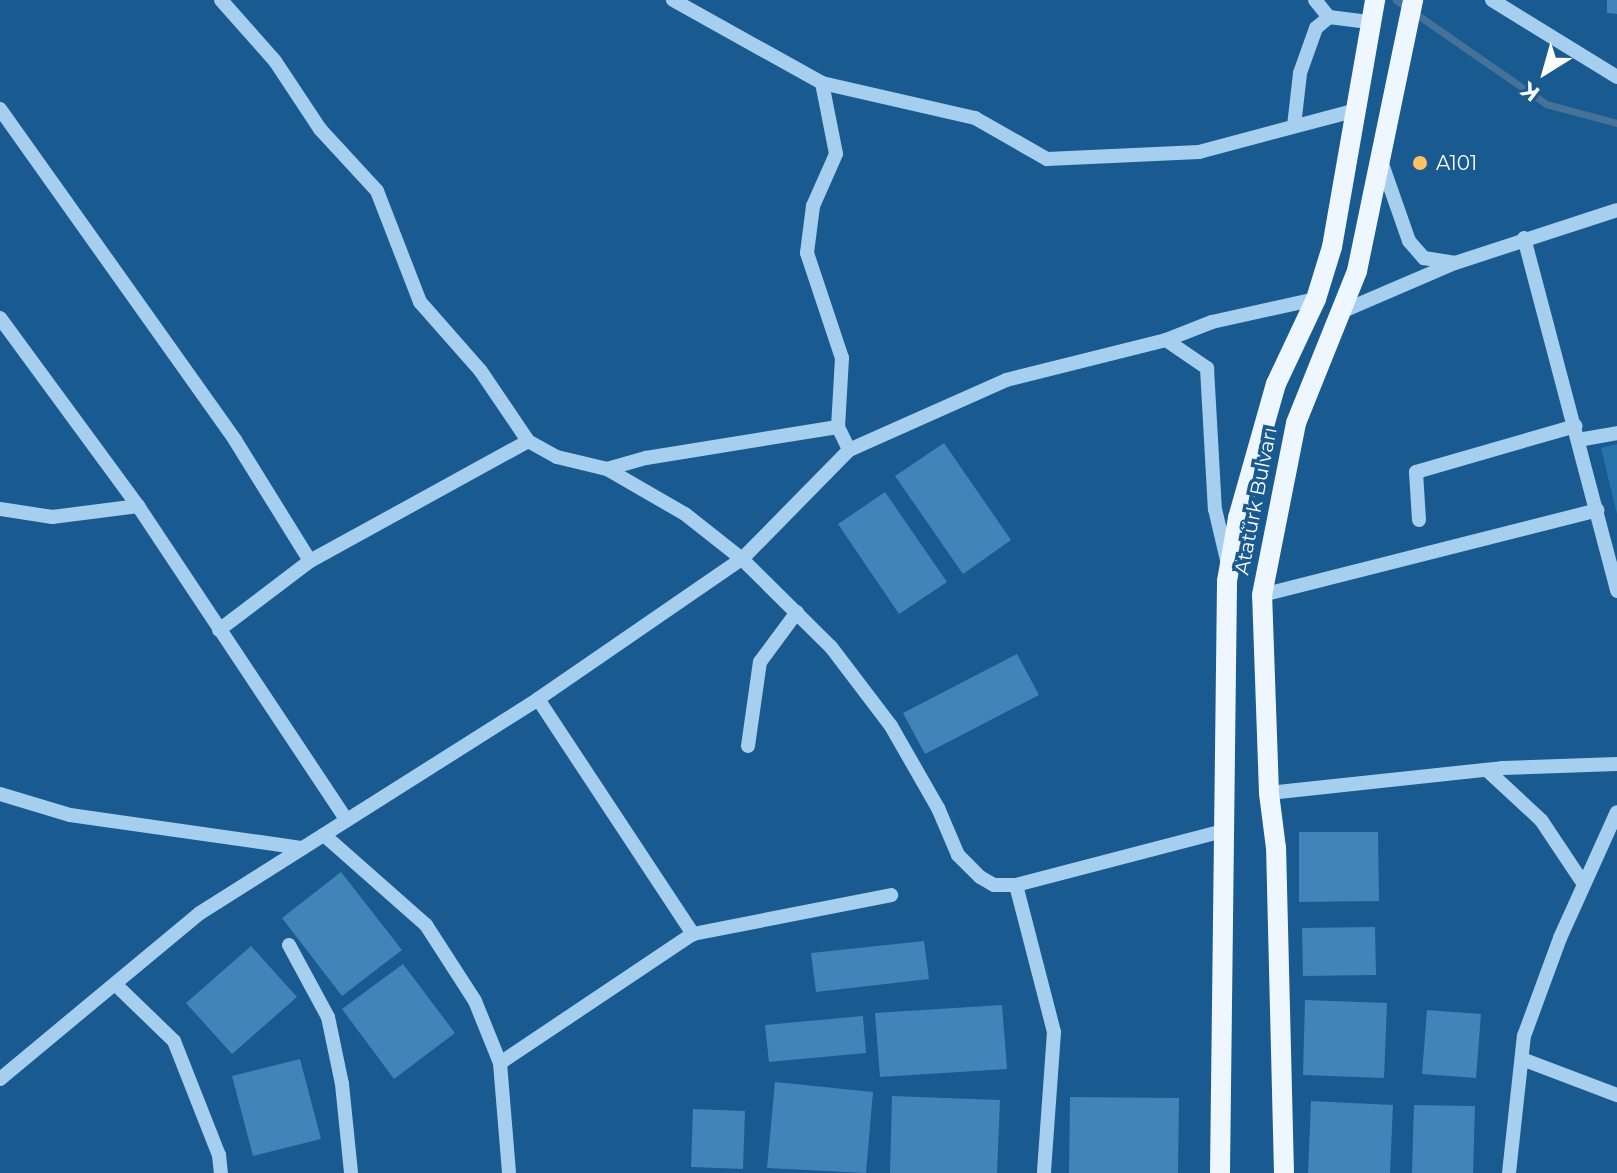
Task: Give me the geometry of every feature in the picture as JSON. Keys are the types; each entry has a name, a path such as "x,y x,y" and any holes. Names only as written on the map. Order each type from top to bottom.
{"main road":[{"name":"Atatürk Bulvarı","path":"1220,1173 1229,568 1276,384 1316,299 1332,247 1353,111 1375,0"},
{"name":"Atatürk Bulvarı","path":"1284,1173 1276,848 1269,793 1262,595 1296,423 1343,311 1381,161 1401,45 1413,0"}],"street":[{"path":"221,0 275,61 320,129 377,191 420,302 480,370 528,441 557,457 607,469 685,514 742,559 831,647 891,726 958,855 994,885 1016,885 1224,831"},
{"path":"673,0 822,83 975,118 1047,159 1199,152 1353,111"},
{"path":"1315,0 1329,17 1368,28"},
{"path":"1492,0 1617,77"},
{"path":"1294,126 1300,73 1316,28 1329,17"},
{"path":"822,83 836,154 813,206 807,253 842,358 838,427 849,450"},
{"path":"0,109 235,440 310,561"},
{"path":"1381,161 1409,241 1424,258 1455,263"},
{"path":"1343,311 1455,263 1617,210"},
{"path":"1524,238 1617,591"},
{"path":"0,1079 200,913 538,699 742,559 849,450 1006,380 1166,340 1212,322 1316,299"},
{"path":"0,318 138,506 347,820"},
{"path":"1166,340 1207,368 1215,509 1229,568"},
{"path":"607,469 646,458 838,427"},
{"path":"1419,520 1416,472 1576,433 1617,433"},
{"path":"219,630 310,561 528,441"},
{"path":"0,509 52,517 138,506"},
{"path":"1262,595 1597,510"},
{"path":"748,746 760,662 797,612"},
{"path":"538,699 693,934"},
{"path":"1269,793 1487,770 1617,764"},
{"path":"1487,770 1541,820 1583,883"},
{"path":"0,794 70,815 303,848"},
{"path":"1509,1173 1524,1036 1583,883 1617,812"},
{"path":"324,835 426,925 475,1001 500,1063 509,1173"},
{"path":"1016,885 1054,1032 1044,1173"},
{"path":"500,1063 693,934 891,895"},
{"path":"289,945 328,1017 342,1084 351,1173"},
{"path":"115,984 174,1041 219,1155 221,1173"},
{"path":"1522,1059 1617,1095"}],"shaded area":[{"path":"1617,444 1617,514 1601,448"}],"building":[{"path":"1607,0 1617,0 1617,14 1607,13"},
{"path":"944,443 1011,540 963,574 895,476"},
{"path":"885,492 947,582 899,614 838,524"},
{"path":"1017,654 1039,695 925,754 903,713"},
{"path":"1299,832 1378,832 1379,901 1299,902"},
{"path":"341,872 402,950 342,996 282,918"},
{"path":"1375,927 1376,975 1303,976 1302,928"},
{"path":"924,941 929,979 816,992 811,953"},
{"path":"251,946 297,997 232,1054 186,1003"},
{"path":"403,964 455,1033 394,1079 342,1009"},
{"path":"1305,1000 1387,1003 1384,1078 1303,1075"},
{"path":"1002,1005 1007,1069 880,1077 875,1013"},
{"path":"1427,1010 1481,1014 1476,1078 1422,1074"},
{"path":"863,1016 866,1053 769,1062 765,1025"},
{"path":"300,1059 321,1139 253,1156 232,1076"},
{"path":"775,1082 873,1092 866,1173 767,1168"},
{"path":"892,1096 1000,1100 997,1173 890,1173"},
{"path":"1070,1097 1179,1098 1178,1173 1069,1173"},
{"path":"1311,1101 1393,1105 1390,1173 1308,1173"},
{"path":"1414,1105 1475,1106 1473,1173 1412,1173"},
{"path":"693,1109 745,1111 743,1169 691,1167"}],"waterway":[{"path":"1396,0 1546,104 1617,123"}],"place":[{"name":"A101","path":"1420,163"}]}
